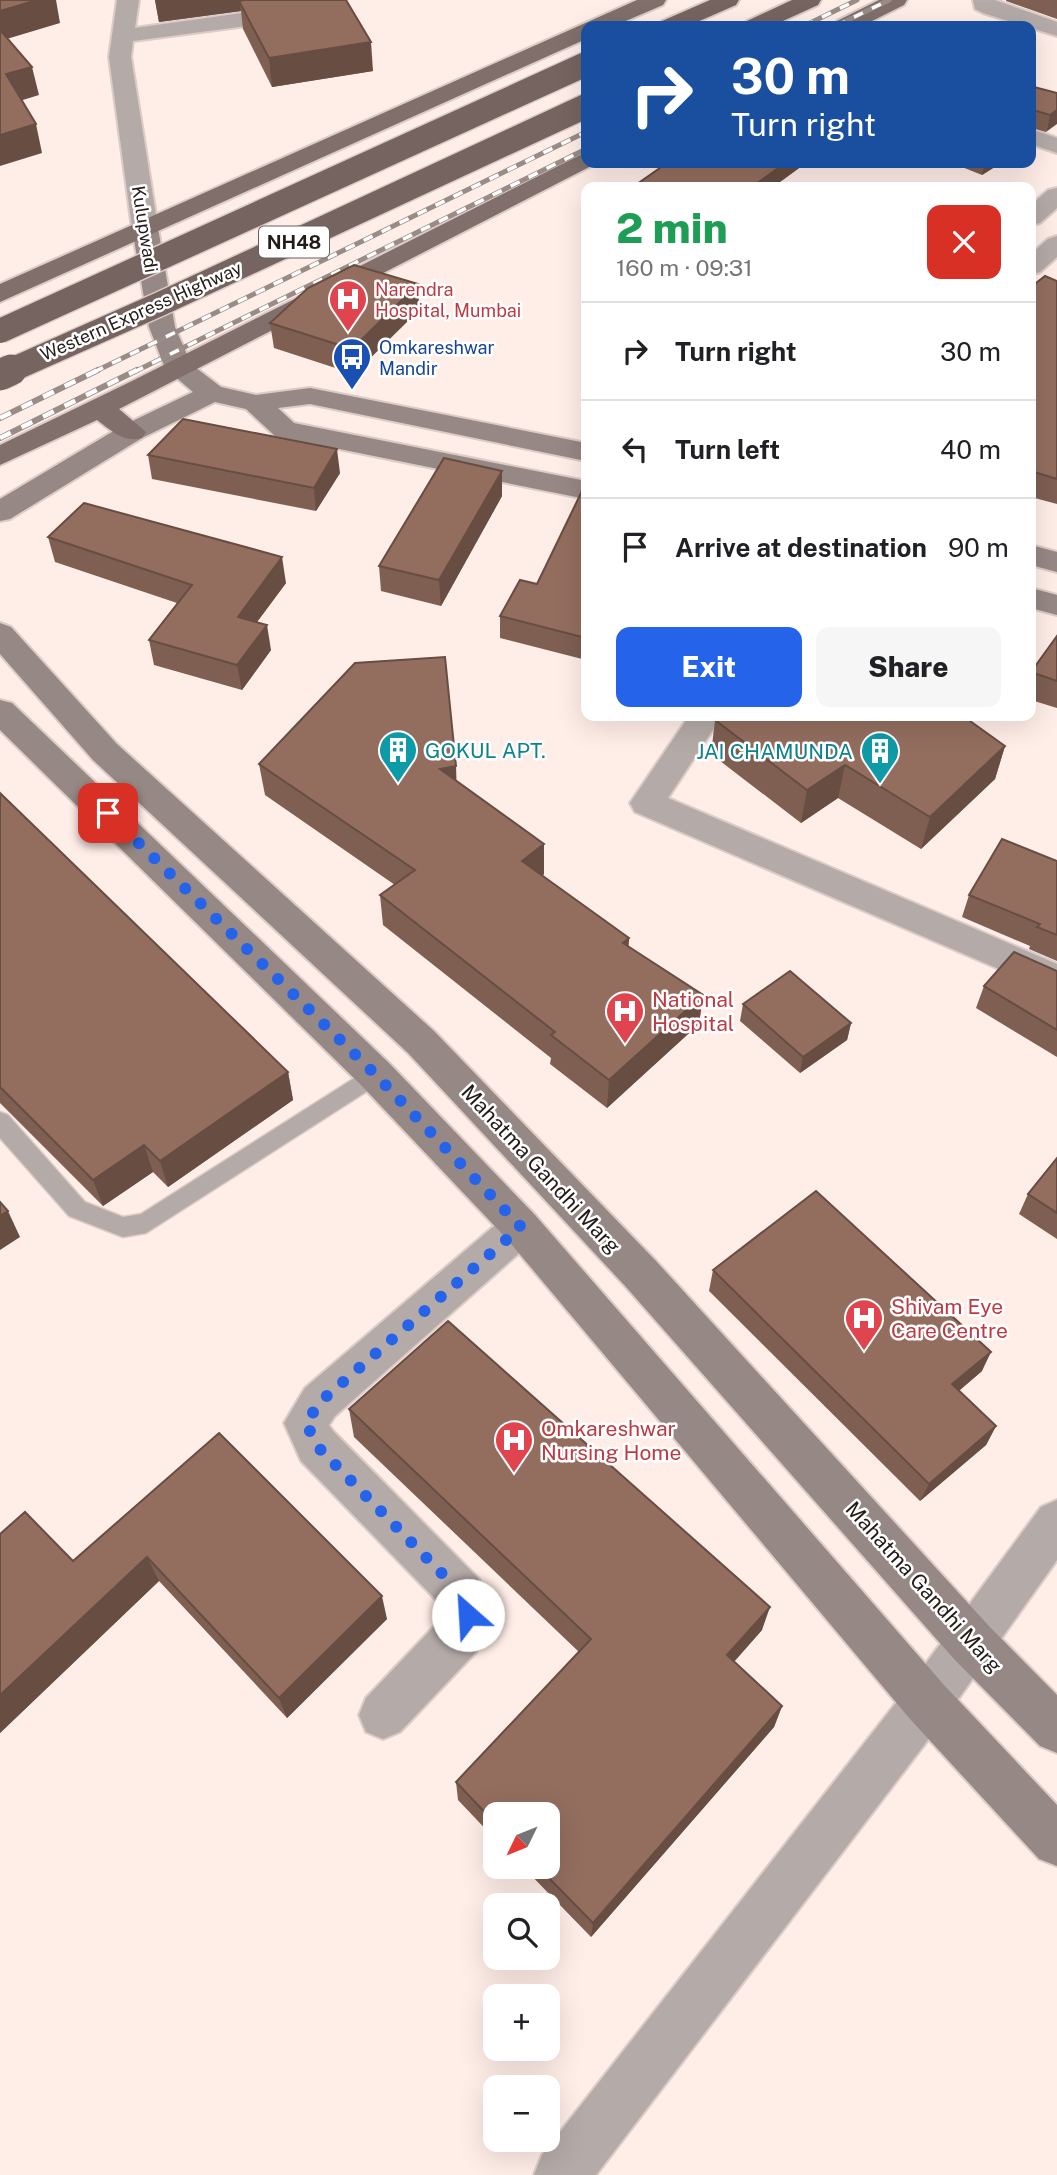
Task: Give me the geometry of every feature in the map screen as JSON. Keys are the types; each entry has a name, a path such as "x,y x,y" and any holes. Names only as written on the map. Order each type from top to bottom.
{"highway":[{"path":"681,21 728,0"},
{"path":"766,21 810,0"},
{"name":"Western Express Highway","path":"0,331 581,67"},
{"name":"Western Express Highway","path":"0,375 160,304 581,108"}],"main road":[{"path":"608,21 655,0"},
{"path":"855,21 896,0"},
{"path":"0,294 581,33"},
{"path":"0,456 142,387 581,162"},
{"name":"Kulupwadi","path":"145,228 162,327 179,368"},
{"path":"179,368 212,393 256,403 310,396 581,451"},
{"path":"0,512 132,432 212,393"},
{"path":"256,403 285,430 581,489"},
{"path":"99,408 132,432"},
{"path":"1036,556 1057,562"},
{"path":"1036,599 1057,605"},
{"name":"Mahatma Gandhi Marg","path":"0,634 106,752 421,1042 640,1274 971,1642 1057,1729"},
{"path":"0,711 375,1074 521,1227 927,1702 1057,1841"}],"street":[{"name":"Kulupwadi","path":"128,0 120,57 145,228"},
{"path":"123,36 292,13 305,10 311,5 311,0"},
{"path":"984,0 983,4 991,9 1031,21"},
{"path":"1036,23 1057,29"},
{"path":"1036,138 1057,146"},
{"path":"1036,263 1057,244"},
{"path":"703,721 647,803 1057,980"},
{"path":"383,1715 459,1635 468,1615 463,1595 317,1446 306,1423 320,1402 521,1227"},
{"path":"562,2175 927,1702 1057,1522"}],"lane":[{"path":"0,1122 77,1209 123,1227 146,1223 243,1163 375,1074"}],"building":[{"path":"0,0 37,0 0,11"},
{"path":"346,0 371,42 269,58 239,1"},
{"path":"0,30 32,67 6,74 36,124 0,135"},
{"path":"1036,88 1057,93 1057,110 1050,115 1036,111"},
{"path":"660,168 778,168 759,182 640,182"},
{"path":"354,265 418,284 352,349 270,323 308,288"},
{"path":"1045,276 1057,281 1057,479 1036,473 1036,283"},
{"path":"183,419 337,449 314,488 148,455"},
{"path":"444,458 502,471 439,580 379,566"},
{"path":"581,493 581,637 500,616 520,580 537,584"},
{"path":"84,503 282,557 238,617 267,625 237,665 149,640 192,585 48,537"},
{"path":"1057,636 1057,681 1036,674 1036,665"},
{"path":"445,657 456,766 440,769 544,844 522,861 629,938 623,943 703,995 609,1080 551,1035 555,1032 380,895 415,870 259,764 355,663"},
{"name":"JAI CHAMUNDA","path":"716,721 970,721 1005,746 930,817 845,765 807,790"},
{"path":"0,793 288,1072 160,1161 144,1145 93,1180 0,1087"},
{"path":"1002,839 1057,861 1057,935 1037,927 1040,924 969,895"},
{"path":"1014,952 1057,971 1057,1030 984,986"},
{"path":"790,971 851,1023 803,1057 743,1004"},
{"path":"1057,1158 1057,1213 1028,1194"},
{"path":"816,1191 991,1352 952,1384 996,1426 929,1484 713,1270"},
{"path":"0,1202 8,1211 0,1216"},
{"path":"448,1321 770,1607 727,1655 782,1706 593,1923 551,1880 560,1880 560,1802 483,1802 483,1810 456,1782 591,1639 349,1409"},
{"path":"219,1433 382,1596 279,1698 147,1557 0,1695 0,1534 25,1512 73,1561"}],"railway":[{"path":"814,21 857,0"},
{"path":"846,21 889,0"},
{"path":"94,372 581,134"},
{"path":"134,372 581,151"},
{"path":"0,418 98,370"},
{"path":"0,438 137,370"}],"place":[{"name":"Narendra Hospital, Mumbai","path":"348,333"},
{"name":"Omkareshwar Mandir","path":"352,391"},
{"name":"GOKUL APT.","path":"398,784"},
{"name":"JAI CHAMUNDA","path":"880,785"},
{"name":"National Hospital","path":"625,1045"},
{"name":"Shivam Eye Care Centre","path":"864,1352"},
{"name":"Omkareshwar Nursing Home","path":"514,1474"}],"route":[{"path":"108,813 375,1074 521,1227 320,1402 306,1423 317,1446 463,1595 468,1615"}]}
